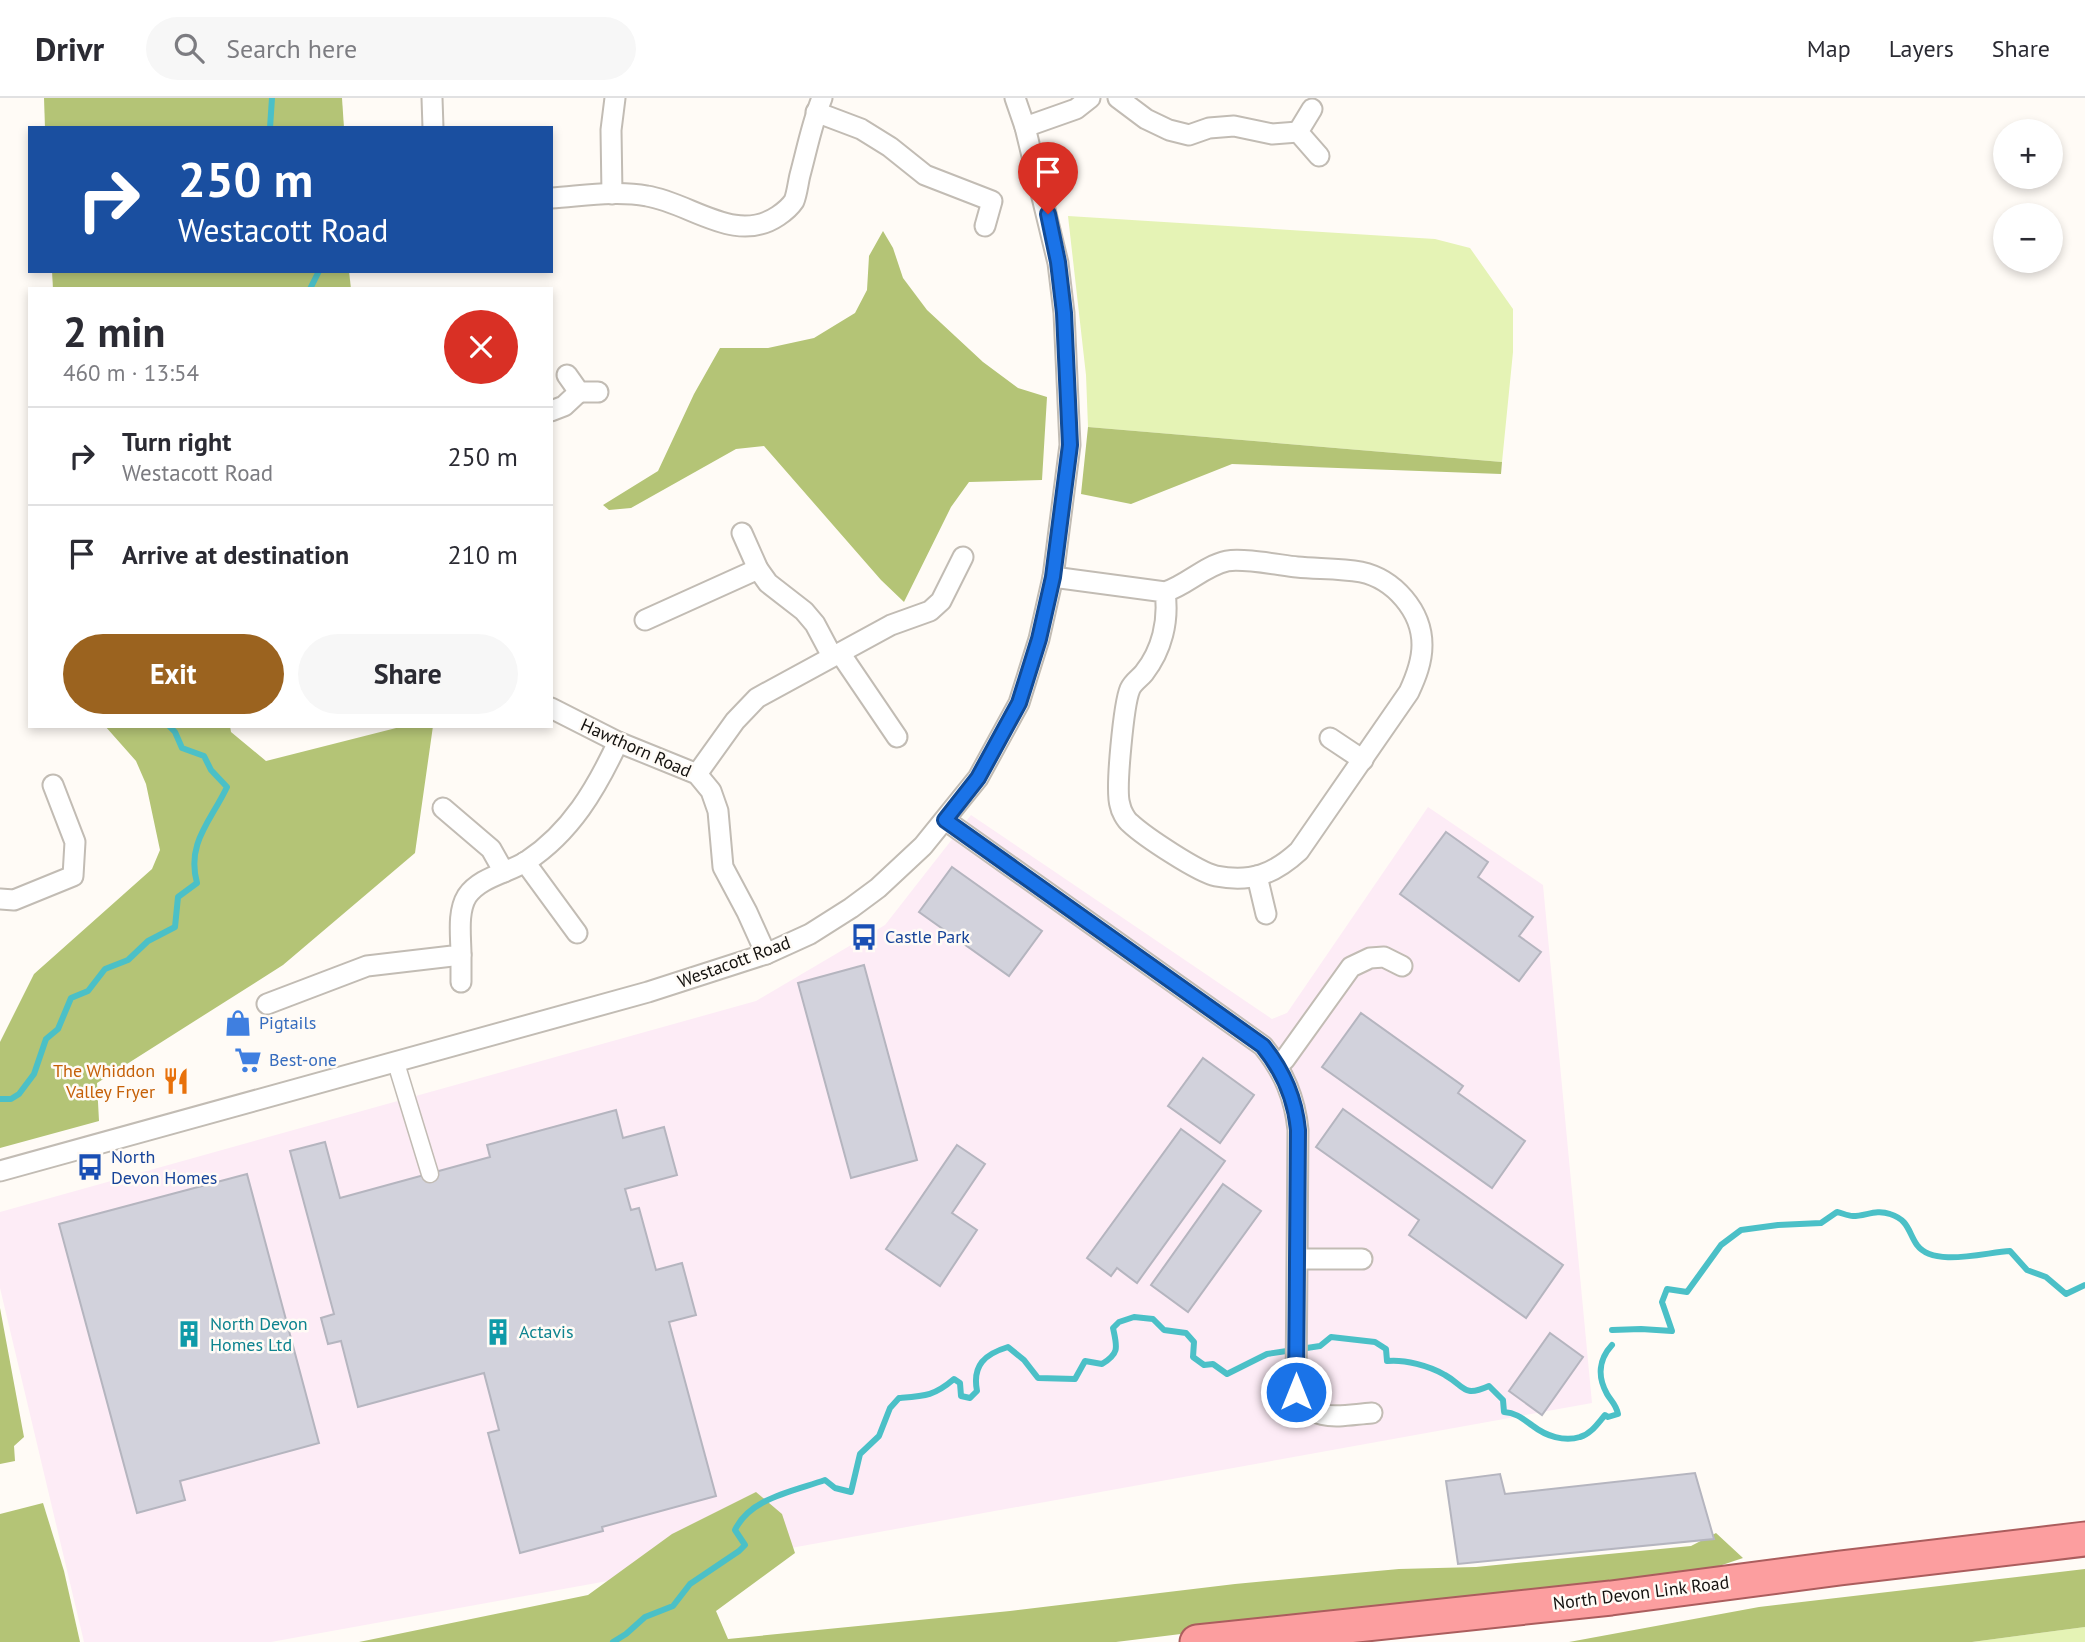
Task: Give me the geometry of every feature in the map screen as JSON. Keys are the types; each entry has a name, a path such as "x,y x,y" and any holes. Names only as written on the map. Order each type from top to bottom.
{"highway":[{"name":"North Devon Link Road","path":"1197,1642 1611,1598 1840,1567 2085,1539"}],"street":[{"path":"432,98 433,126"},
{"path":"612,194 611,130 615,98"},
{"name":"Westacott Road","path":"0,1171 648,992 765,954 810,934 878,888 923,846 978,778 1019,703 1039,639 1053,577 1070,445 1064,313 1058,262 1025,127 1015,98"},
{"path":"1025,127 1076,109 1090,98"},
{"path":"1118,98 1146,120 1189,135 1209,128 1234,126 1272,134 1298,132"},
{"path":"553,198 645,195 664,199 737,227 755,226 771,221 784,212 794,200 819,105 890,147 925,175 992,201 985,226"},
{"path":"1298,132 1312,109"},
{"path":"1298,132 1319,156"},
{"path":"553,410 588,392 567,375"},
{"path":"742,533 758,569 768,583 804,611 815,624 897,737"},
{"path":"697,774 735,721 757,698 891,625 930,611 941,601 963,557"},
{"path":"1053,577 1165,592 1179,588 1205,570 1228,561 1362,572 1401,593 1419,628 1422,644 1419,669 1409,692 1363,760 1299,851 1282,867 1257,876 1229,878 1209,874 1153,841 1128,822 1119,804 1126,703 1131,687 1158,651 1167,606 1165,592"},
{"path":"645,620 758,569"},
{"name":"Hawthorn Road","path":"553,709 618,742 697,774 711,791 718,811 723,867 765,954"},
{"path":"1330,738 1363,760"},
{"path":"461,982 461,910 467,895 482,883 525,862 549,845 580,810 601,777 618,742"},
{"path":"0,899 14,900 73,876 75,842 53,785"},
{"path":"443,808 491,849 504,872"},
{"path":"945,820 1263,1046 1279,1065 1296,1108 1298,1130 1296,1392 1303,1405 1322,1416 1372,1413"},
{"path":"525,862 577,933"},
{"path":"1257,876 1266,914"},
{"path":"267,1004 367,967 461,955"},
{"path":"1279,1065 1351,967 1370,958 1384,957 1402,967"},
{"path":"396,1063 430,1174"},
{"path":"1298,1259 1362,1259"}],"shaded area":[{"path":"1428,807 1543,885 1592,1403 271,1642 84,1642 0,1288 0,1212 756,1001 885,925 971,815 1272,1019 1287,1013"}],"green space":[{"path":"44,98 342,98 344,126 45,126"},
{"path":"1068,216 1435,239 1470,248 1513,309 1513,352 1502,462 1088,427 1086,375"},
{"path":"883,231 893,248 903,278 927,310 983,362 1018,388 1047,397 1042,480 969,482 951,507 904,602 881,580 764,446 736,449 631,508 609,510 603,505 658,471 694,394 720,348 768,348 814,338 855,313 867,290 869,256"},
{"path":"52,273 349,273 351,287 53,287"},
{"path":"1088,427 1502,462 1501,474 1232,464 1131,504 1081,494"},
{"path":"107,728 230,728 231,732 266,761 396,728 433,728 415,853 283,965 97,1083 99,1121 0,1148 0,1042 34,974 152,869 160,850 146,784 136,761"},
{"path":"0,1308 24,1437 14,1446 15,1461 0,1464"},
{"path":"756,1492 782,1514 795,1553 716,1611 728,1639 1010,1611 1235,1584 1399,1569 1476,1567 1691,1546 1716,1533 1743,1558 1710,1569 1116,1642 359,1642 588,1595 672,1534"},
{"path":"43,1503 64,1571 80,1642 0,1642 0,1514"},
{"path":"2085,1569 2085,1627 1972,1642 1569,1642 1759,1607"},
{"path":"2085,1627 2085,1642 1972,1642"}],"building":[{"path":"1446,832 1488,862 1478,877 1533,917 1519,936 1541,952 1519,981 1400,894"},
{"path":"952,867 1042,931 1009,976 919,912"},
{"path":"864,965 917,1160 851,1178 798,983"},
{"path":"1361,1013 1463,1086 1458,1093 1525,1141 1492,1188 1322,1067"},
{"path":"1203,1058 1254,1095 1220,1143 1168,1106"},
{"path":"1343,1109 1563,1265 1526,1318 1409,1235 1419,1220 1316,1147"},
{"name":"Actavis","path":"616,1110 623,1138 664,1127 677,1175 625,1189 631,1210 639,1208 656,1270 682,1263 696,1315 669,1322 716,1496 520,1553 488,1433 499,1430 484,1373 358,1407 341,1341 328,1344 321,1318 334,1314 290,1151 325,1142 340,1198 490,1157 487,1145"},
{"path":"1181,1129 1225,1161 1137,1283 1117,1268 1111,1276 1087,1258"},
{"path":"957,1145 985,1164 952,1213 977,1230 940,1286 886,1249"},
{"name":"North Devon Homes Ltd","path":"247,1174 319,1443 180,1481 185,1500 137,1513 59,1224"},
{"path":"1223,1184 1261,1211 1188,1312 1151,1285"},
{"path":"1550,1333 1583,1357 1542,1415 1509,1391"},
{"path":"1695,1473 1714,1539 1458,1564 1446,1481 1500,1474 1505,1494"}],"waterway":[{"path":"270,126 272,98"},
{"path":"311,287 318,273"},
{"path":"0,1099 11,1099 19,1094 34,1074 46,1039 58,1029 71,998 88,991 105,969 128,960 148,941 175,927 178,897 197,883 194,869 197,844 227,787 211,770 204,756 182,748 171,728"},
{"path":"1612,1330 1672,1331 1662,1302 1667,1289 1687,1292 1721,1245 1741,1230 1821,1223 1837,1212 1853,1216 1880,1212 1890,1214 1905,1223 1917,1245 1935,1256 1961,1257 2010,1251 2027,1270 2046,1277 2066,1294 2085,1285"},
{"path":"613,1642 645,1617 673,1606 690,1584 739,1551 745,1545 735,1530 742,1519 762,1503 825,1480 835,1488 851,1492 860,1454 879,1436 890,1408 899,1398 929,1394 954,1379 960,1383 961,1396 970,1398 977,1391 976,1374 982,1362 993,1353 1008,1347 1024,1360 1038,1378 1075,1379 1085,1361 1102,1364 1112,1356 1116,1349 1113,1328 1119,1322 1134,1317 1153,1319 1164,1330 1186,1333 1194,1342 1193,1357 1204,1365 1213,1364 1227,1374 1267,1354 1320,1346 1331,1337 1375,1342 1386,1349 1387,1361 1409,1362 1432,1369 1468,1391 1489,1386 1503,1400 1504,1412 1516,1415 1549,1435 1568,1439 1588,1433 1605,1415 1608,1417 1618,1414 1604,1387 1601,1374 1604,1356 1612,1345"}],"place":[{"name":"Castle Park","path":"864,937"},
{"name":"Pigtails","path":"238,1023"},
{"name":"Best-one","path":"248,1060"},
{"name":"The Whiddon Valley Fryer","path":"176,1081"},
{"name":"North Devon Homes","path":"90,1167"},
{"name":"Actavis","path":"498,1332"},
{"name":"North Devon Homes Ltd","path":"189,1334"}],"route":[{"path":"1048,214 1058,262 1064,313 1070,445 1053,577 1039,639 1019,703 978,778 945,820 1263,1046 1279,1065 1296,1108 1298,1130 1296,1392"}]}
